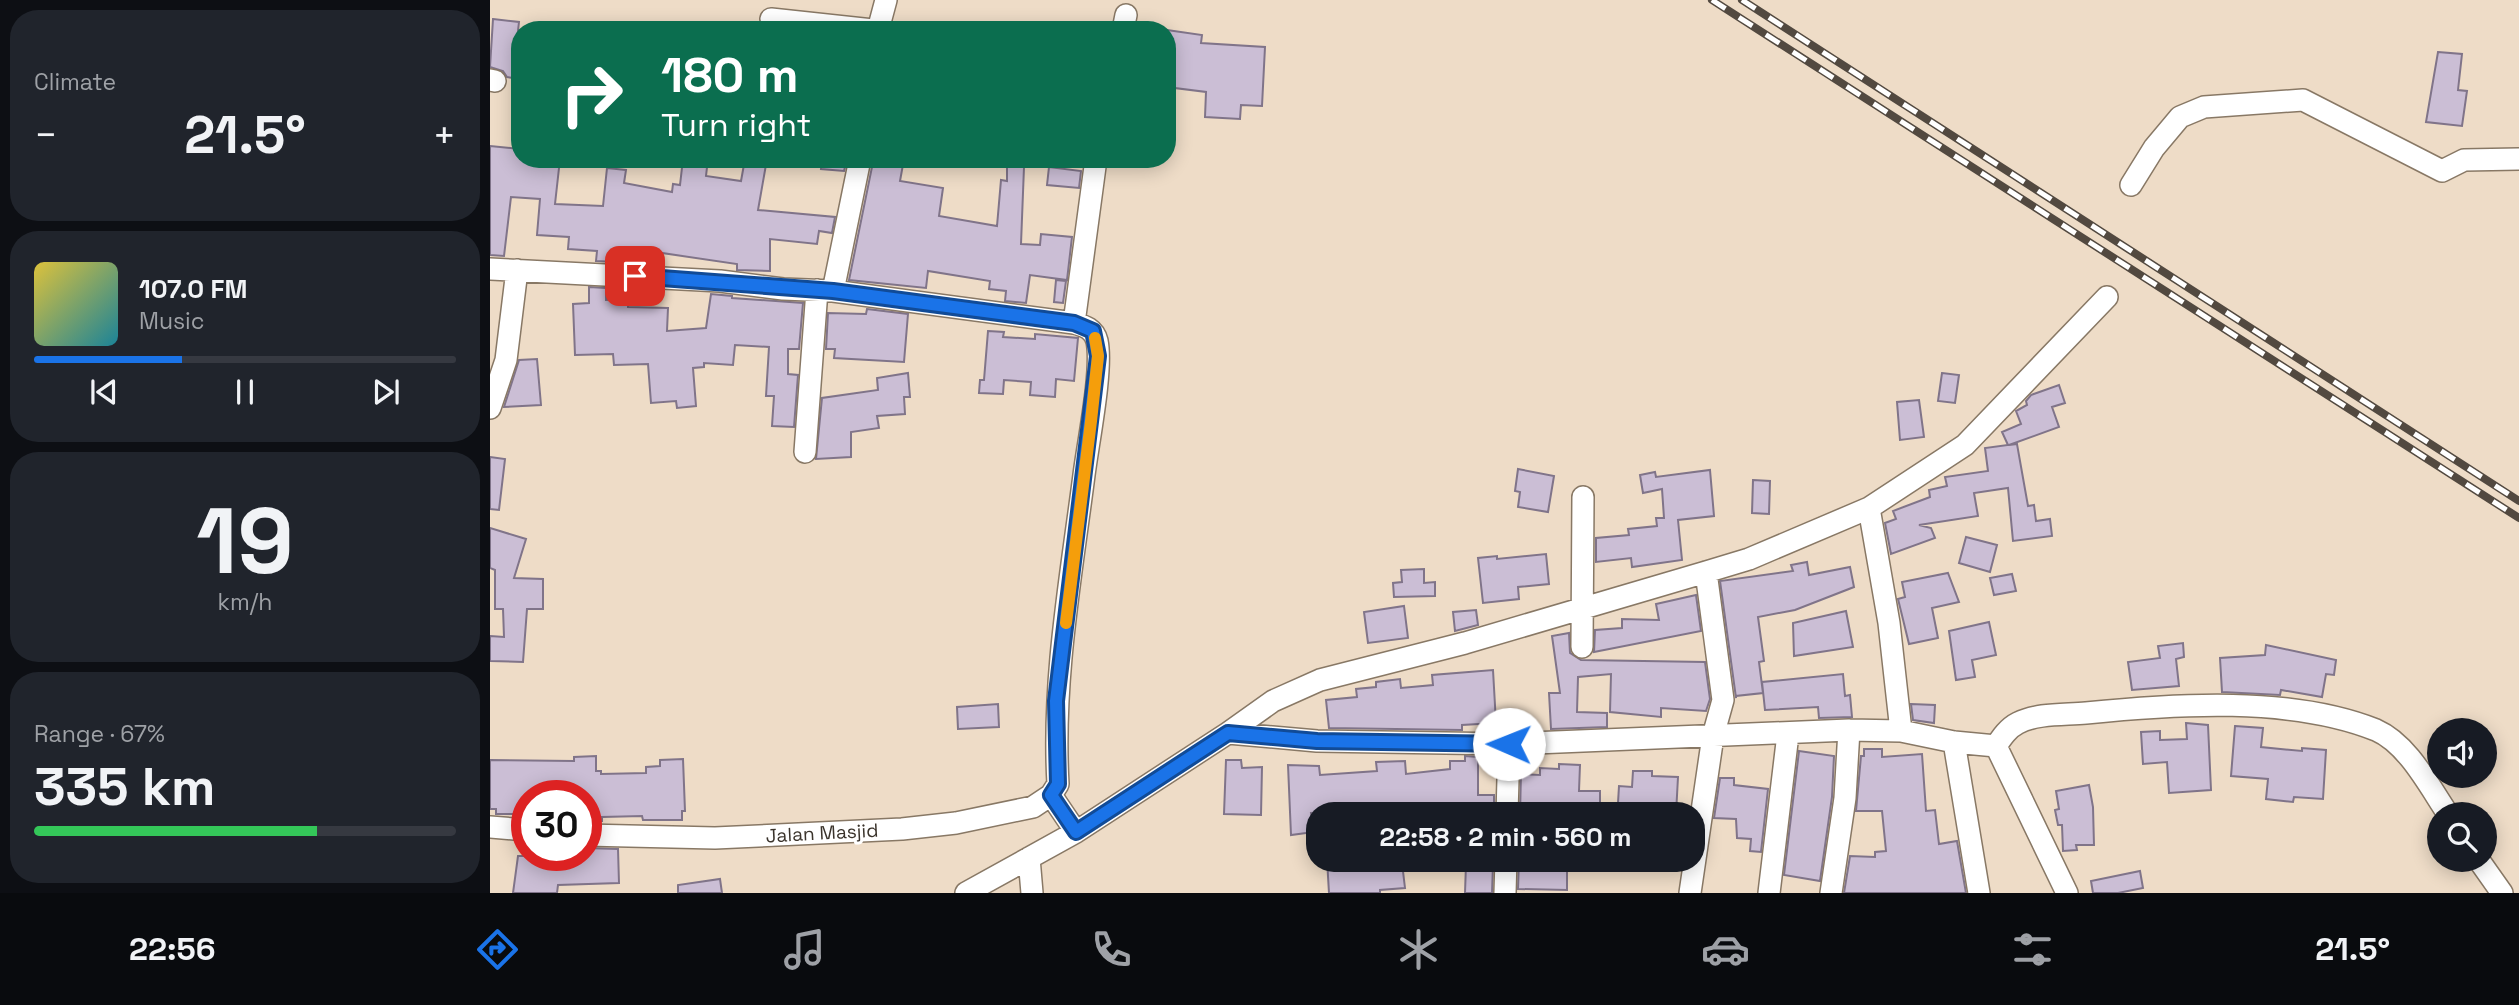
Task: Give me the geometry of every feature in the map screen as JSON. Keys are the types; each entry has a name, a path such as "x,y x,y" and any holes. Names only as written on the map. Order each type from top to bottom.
{"street":[{"path":"880,21 886,0"},
{"path":"771,19 790,21"},
{"path":"2131,185 2154,148 2180,117 2204,107 2246,103 2303,100 2442,171 2464,160 2519,159"},
{"path":"805,452 825,290 858,168"},
{"path":"1074,323 1094,168"},
{"path":"490,270 720,281 783,289 825,290 1074,323 1093,331 1098,356 1056,701 1058,784 1065,816"},
{"path":"490,408 507,352 517,270"},
{"path":"966,893 1030,858 1065,816 1228,733 1273,702 1320,680 1465,643 1749,559 1869,508 1965,445 2107,297"},
{"path":"1582,647 1583,497"},
{"path":"1869,508 1889,623 1901,731"},
{"path":"1690,893 1713,736 1723,700 1706,572"},
{"path":"1996,746 2007,731 2019,723 2039,717 2163,706 2220,705 2292,711 2377,731 2399,746 2439,802"},
{"path":"1228,733 1317,741 1509,744 1849,730 1901,731 1954,742 1996,746"},
{"path":"1831,893 1845,798 1849,730"},
{"path":"1769,893 1788,734"},
{"path":"1954,742 1979,893"},
{"path":"1507,802 1509,744"},
{"path":"1996,746 2067,893"},
{"name":"Jalan Masjid","path":"602,835 715,838 902,829 956,823 1033,807 1065,816"},
{"path":"490,827 511,829"},
{"path":"1030,858 1032,893"},
{"path":"1505,893 1506,872"},
{"path":"2487,872 2502,893"}],"building":[{"path":"493,19 511,21 511,78 503,71 490,67"},
{"path":"1176,31 1202,35 1201,43 1265,47 1262,106 1241,105 1240,119 1205,117 1206,92 1176,88"},
{"path":"2438,52 2462,54 2458,90 2467,91 2462,126 2426,122"},
{"path":"490,146 511,148 511,168 559,168 555,204 603,206 607,168 626,170 624,183 672,192 673,184 680,185 682,168 707,168 706,176 741,181 743,168 765,168 758,210 835,217 832,233 819,231 817,244 770,239 770,271 737,270 737,264 655,252 654,258 617,251 615,262 596,261 597,251 568,249 569,237 537,235 540,199 511,197 504,256 490,255"},
{"path":"821,168 845,168 844,171"},
{"path":"872,168 902,168 900,181 943,188 939,216 997,226 1001,180 1007,181 1007,168 1024,168 1021,244 1040,245 1041,234 1072,237 1067,280 1030,275 1026,303 1005,301 1006,291 989,289 990,281 928,271 926,288 849,280"},
{"path":"1049,168 1081,171 1079,188 1047,185"},
{"path":"1056,280 1066,281 1063,303 1054,302"},
{"path":"589,287 606,288 606,300 628,299 628,307 668,308 667,331 706,328 711,294 803,303 799,349 788,349 788,374 798,375 794,427 772,426 774,396 766,396 769,347 735,345 733,365 704,363 704,367 693,368 696,406 677,408 676,401 651,403 648,364 614,365 613,354 575,355 573,304 589,303"},
{"path":"867,309 908,314 904,362 834,358 835,349 826,349 828,313 866,314"},
{"path":"988,331 1004,332 1003,337 1035,339 1035,334 1078,338 1074,381 1056,379 1055,397 1030,395 1031,382 1004,380 1003,394 979,393 980,380 984,380"},
{"path":"537,359 541,405 504,407 519,360"},
{"path":"908,373 910,397 904,397 905,414 877,416 879,428 851,432 851,457 816,459 822,398 878,390 877,378"},
{"path":"1942,373 1959,375 1955,403 1938,401"},
{"path":"2059,385 2065,403 2052,407 2059,427 2009,445 2017,444 2028,506 2034,505 2036,521 2050,519 2052,536 2013,541 2008,488 1974,493 1978,516 1919,525 1931,528 1935,538 1891,554 1885,523 1896,519 1893,511 1930,497 1929,490 1947,486 1945,477 1988,471 1985,448 2008,445 2002,432 2021,424 2016,411 2027,405 2026,401 2031,395"},
{"path":"1919,400 1924,437 1900,440 1897,402"},
{"path":"490,457 505,459 499,510 490,509"},
{"path":"1518,469 1554,476 1548,512 1518,507 1520,492 1515,491"},
{"path":"1710,470 1714,516 1678,520 1682,560 1632,567 1631,558 1596,562 1596,538 1629,535 1628,529 1657,526 1656,518 1664,518 1662,489 1643,493 1640,475 1655,472 1656,477"},
{"path":"1753,480 1770,481 1769,514 1752,513"},
{"path":"490,528 526,539 514,578 543,579 543,609 527,609 523,662 490,661 490,636 504,637 503,609 495,609 495,570 490,568"},
{"path":"1966,537 1997,545 1990,572 1959,563"},
{"path":"1546,554 1549,584 1518,587 1519,599 1483,603 1478,558 1497,556 1497,559"},
{"path":"1807,562 1809,575 1850,567 1854,587 1795,610 1758,617 1764,661 1759,662 1763,693 1736,698 1720,581 1793,571 1791,565"},
{"path":"1424,569 1424,583 1435,582 1435,596 1394,597 1393,583 1402,582 1401,570"},
{"path":"1948,573 1959,602 1932,608 1938,638 1909,644 1898,599 1905,597 1902,582"},
{"path":"2012,574 2016,591 1994,595 1990,578"},
{"path":"1696,595 1701,631 1594,652 1595,630 1622,628 1622,619 1659,620 1656,604"},
{"path":"1404,606 1408,638 1368,643 1364,612"},
{"path":"1476,610 1478,625 1455,631 1453,612"},
{"path":"1846,611 1853,647 1794,656 1793,623"},
{"path":"1989,622 1996,655 1972,660 1975,677 1956,680 1949,631"},
{"path":"1569,633 1570,653 1581,660 1705,662 1710,699 1706,711 1661,708 1661,717 1610,712 1611,674 1578,677 1577,712 1607,713 1607,727 1551,729 1549,693 1560,693 1552,636"},
{"path":"2183,643 2184,657 2176,659 2179,686 2132,690 2128,662 2160,658 2158,646"},
{"path":"2266,645 2336,660 2334,675 2326,674 2322,697 2281,690 2280,695 2222,692 2220,658 2265,655"},
{"path":"1493,670 1496,723 1462,725 1462,730 1329,728 1326,700 1357,697 1356,689 1376,687 1376,682 1400,679 1401,688 1433,685 1432,675"},
{"path":"1843,674 1845,696 1850,695 1852,717 1819,718 1818,707 1765,710 1762,682"},
{"path":"998,704 999,727 958,729 957,707"},
{"path":"1911,704 1935,705 1934,723 1913,720"},
{"path":"2186,723 2208,725 2211,790 2169,793 2167,762 2143,764 2141,732 2160,731 2160,740 2187,739"},
{"path":"2235,726 2263,728 2261,747 2302,751 2302,748 2326,750 2323,799 2294,797 2293,802 2266,799 2268,779 2231,776"},
{"path":"1864,749 1882,749 1882,757 1922,754 1926,811 1935,810 1939,844 1957,841 1966,893 1844,893 1850,856 1875,857 1875,852 1886,851 1882,811 1856,811"},
{"path":"1799,751 1834,756 1832,797 1820,881 1784,875"},
{"path":"596,756 596,771 601,771 601,774 646,773 646,767 660,766 660,760 683,759 685,811 682,811 682,820 643,820 642,816 602,817 602,780 511,780 511,814 496,814 496,809 490,809 490,760 574,761 574,757"},
{"path":"1465,756 1478,757 1478,795 1494,795 1494,802 1306,802 1306,833 1291,835 1288,765 1319,766 1320,775 1377,771 1376,762 1405,761 1406,774 1450,769 1450,761 1465,761"},
{"path":"1226,760 1241,760 1242,768 1262,767 1261,815 1224,814"},
{"path":"1559,764 1580,765 1579,791 1600,791 1600,802 1520,802 1521,774 1540,775 1540,768 1559,769"},
{"path":"1633,771 1652,771 1652,776 1678,777 1677,802 1618,802 1619,786 1632,787"},
{"path":"1720,778 1734,778 1734,785 1768,789 1761,852 1750,851 1751,839 1737,838 1736,819 1714,818"},
{"path":"2089,785 2093,807 2094,845 2076,845 2077,850 2063,851 2062,825 2058,825 2055,810 2059,809 2056,791"},
{"path":"602,848 618,849 619,883 558,885 557,893 513,893 516,871 602,871"},
{"path":"2140,871 2143,888 2118,893 2093,893 2091,881"},
{"path":"1328,872 1403,872 1405,888 1380,890 1380,893 1329,893"},
{"path":"1466,872 1493,872 1492,893 1465,893"},
{"path":"1519,872 1567,872 1567,890 1518,889"},
{"path":"720,879 722,893 678,893 678,885"}],"railway":[{"path":"1712,0 2519,518"},
{"path":"1742,0 2519,501"}],"slow traffic":[{"path":"1066,623 1098,356 1095,338"}],"route":[{"path":"635,276 833,291 1074,323 1093,331 1098,356 1056,701 1058,784 1051,795 1076,832 1228,733 1317,741 1509,744"}]}
